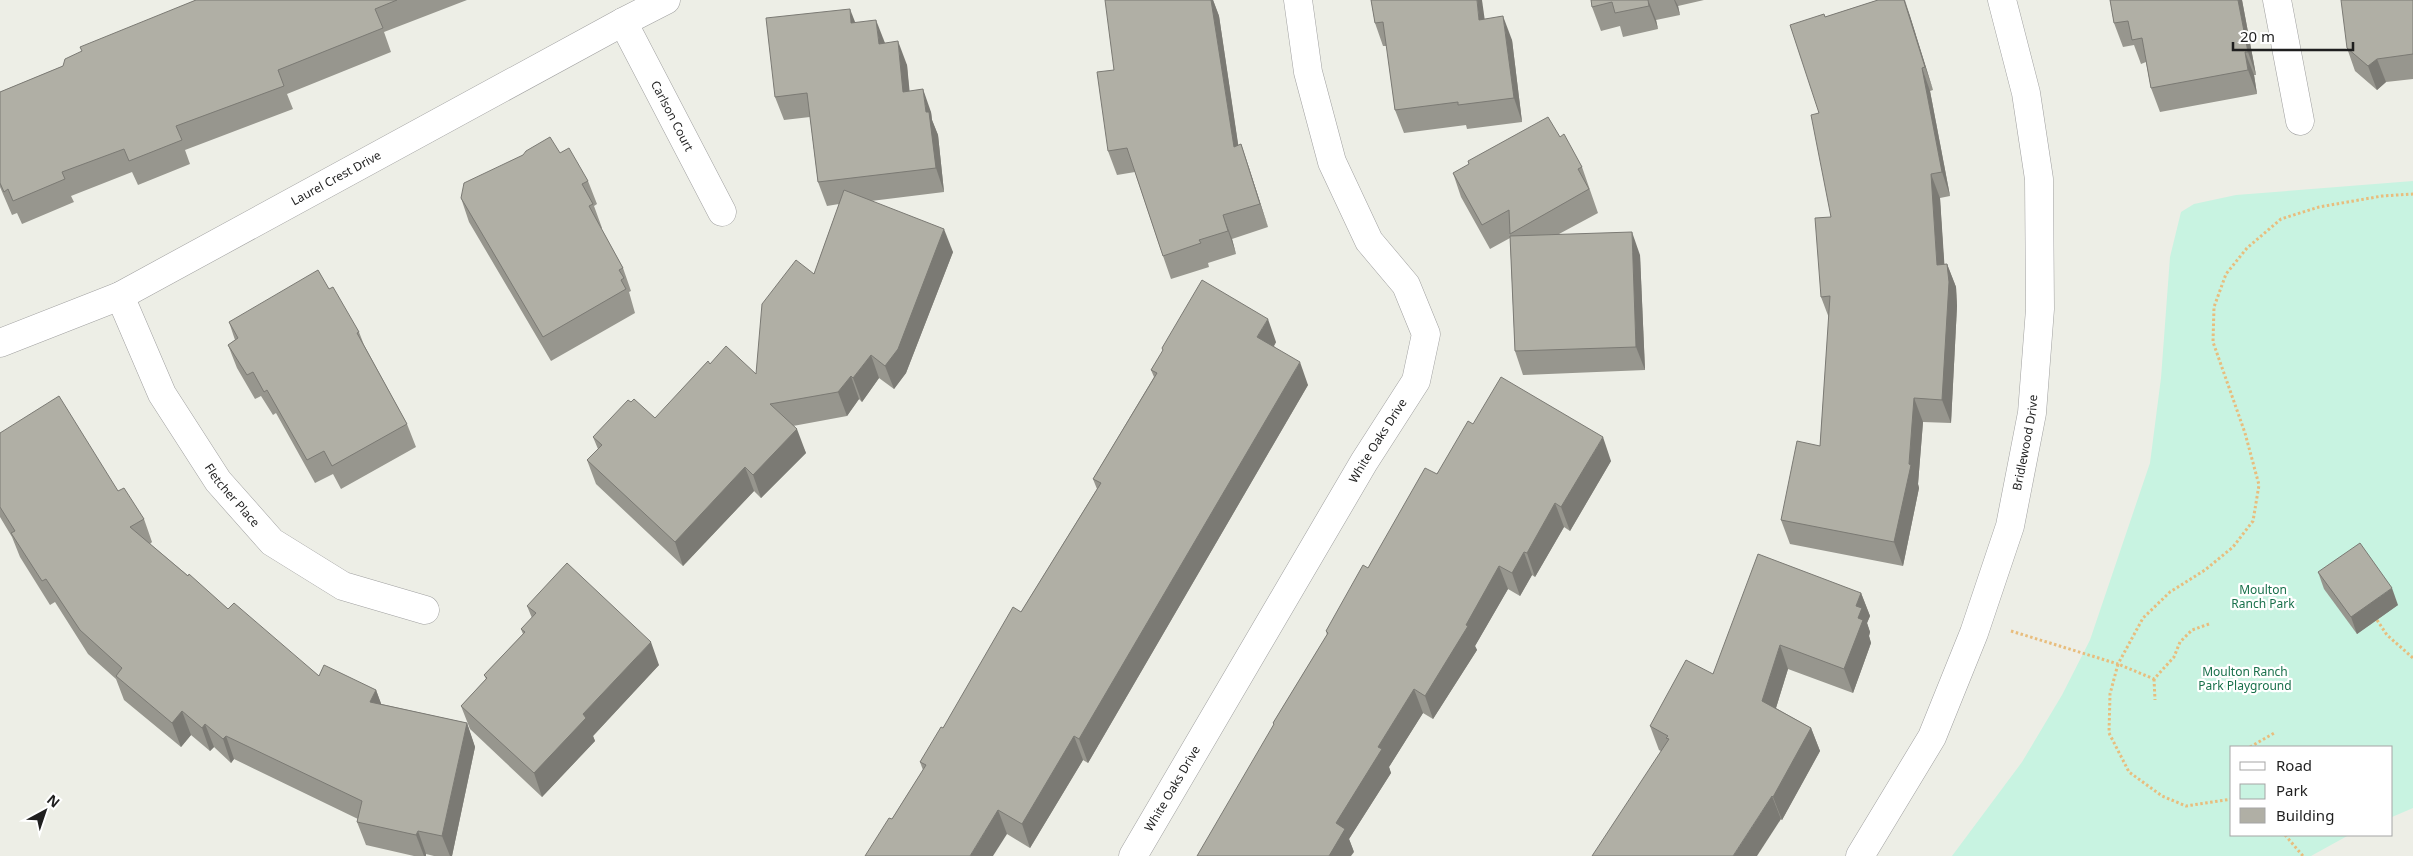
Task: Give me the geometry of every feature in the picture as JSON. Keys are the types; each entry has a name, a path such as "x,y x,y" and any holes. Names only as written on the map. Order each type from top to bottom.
{"street":[{"name":"Laurel Crest Drive","path":"0,343 120,296 666,0"},
{"name":"White Oaks Drive","path":"1133,856 1364,462 1416,381 1426,334 1406,285 1369,241 1332,162 1308,72 1298,0"},
{"name":"Bridlewood Drive","path":"1860,856 1932,738 1978,621 2012,517 2032,413 2040,309 2039,179 2026,93 2002,0"},
{"path":"2277,0 2300,121"},
{"name":"Carlson Court","path":"623,22 722,212"},
{"name":"Fletcher Place","path":"120,296 162,394 218,481 272,542 344,586 425,610"}],"path":[{"path":"2230,799 2186,806 2162,796 2129,772 2109,733 2110,694 2118,664 2143,618 2170,592 2205,570 2233,547 2252,520 2258,485 2245,433 2213,342 2214,307 2226,274 2247,248 2282,219 2319,207 2382,196 2413,194"},
{"path":"2377,620 2387,634 2413,658"},
{"path":"1978,621 2118,664 2154,679"},
{"path":"2155,700 2154,679 2174,657 2180,642 2192,630 2208,624"},
{"path":"2252,746 2276,732"},
{"path":"2286,836 2303,856"}],"green space":[{"name":"Moulton Ranch Park","path":"2413,181 2413,808 2393,817 2393,746 2230,746 2230,836 2347,836 2311,856 1952,856 2022,762 2062,695 2090,640 2150,463 2161,378 2170,257 2181,212 2194,204 2236,195"}],"building":[{"path":"196,0 397,0 375,9 383,28 278,70 284,86 176,126 182,140 129,161 124,149 62,172 65,179 13,201 8,189 4,192 0,183 0,92 63,66 65,59 82,51 80,47"},
{"path":"1105,0 1211,0 1234,147 1241,144 1260,204 1223,215 1228,231 1199,240 1201,243 1163,256 1127,148 1108,151 1097,72 1114,70"},
{"path":"1371,0 1477,0 1479,20 1503,16 1514,98 1458,105 1458,102 1395,110 1383,22 1375,23"},
{"path":"1591,0 1648,0 1649,6 1615,13 1612,2 1592,7"},
{"path":"1878,0 1904,0 1925,67 1922,68 1942,172 1931,174 1937,265 1947,264 1949,282 1942,400 1914,398 1909,464 1911,465 1894,542 1781,520 1797,441 1820,446 1830,296 1821,297 1815,218 1831,217 1811,115 1819,113 1790,25 1824,14 1825,17"},
{"path":"2110,0 2238,0 2248,52 2245,52 2248,70 2151,88 2142,38 2132,40 2128,21 2114,23"},
{"path":"2341,0 2413,0 2413,54 2377,59 2368,66 2347,48"},
{"path":"850,9 851,23 876,20 879,44 898,41 903,92 923,89 926,112 929,112 936,168 818,182 807,93 775,97 766,18"},
{"path":"1548,117 1560,137 1564,134 1582,167 1578,169 1589,189 1510,234 1509,210 1482,225 1453,173 1469,164 1468,161"},
{"path":"550,137 560,153 569,148 588,181 582,184 593,204 589,206 623,268 619,270 624,278 621,280 626,289 543,337 461,198 464,183 523,155 526,151"},
{"path":"844,190 944,229 898,349 885,366 871,355 853,378 851,376 838,392 770,404 797,429 753,475 745,467 675,542 587,460 602,445 593,437 628,400 631,402 634,399 655,418 708,361 710,364 726,346 756,374 762,304 796,260 814,274"},
{"path":"1632,232 1636,347 1515,351 1510,236"},
{"path":"318,270 329,289 333,287 407,424 332,466 324,451 307,460 267,390 264,392 253,372 247,375 228,345 238,338 229,322"},
{"path":"1202,280 1268,319 1257,337 1300,362 1079,739 1074,736 1022,824 998,810 970,856 865,856 889,818 892,819 926,765 920,762 941,727 943,728 1013,607 1021,612 1101,483 1093,479 1157,373 1151,370"},
{"path":"1501,377 1603,437 1561,507 1555,503 1527,553 1524,552 1512,573 1499,566 1466,625 1468,626 1425,696 1414,689 1378,747 1382,749 1336,823 1345,829 1329,856 1197,856 1273,723 1328,633 1326,631 1363,565 1368,568 1425,468 1437,474 1468,421 1473,424"},
{"path":"59,396 118,491 124,488 144,519 130,527 188,576 189,574 228,609 234,603 319,676 324,665 376,690 370,702 467,723 442,836 418,831 416,835 357,822 362,801 226,736 223,739 205,724 202,728 182,711 172,723 116,676 122,668 80,630 46,579 42,581 11,533 15,531 0,507 0,433"},
{"path":"2360,543 2392,588 2351,617 2318,572"},
{"path":"1758,554 1861,593 1856,606 1862,608 1858,618 1863,620 1844,669 1780,645 1762,701 1811,728 1773,797 1733,856 1592,856 1669,739 1666,738 1668,736 1650,726 1686,660 1713,674"},
{"path":"567,563 651,642 583,714 586,718 534,773 461,706 487,678 484,675 525,632 521,629 536,613 527,606"}],"park label":[{"name":"Moulton Ranch Park Playground","path":"2245,679"}]}
